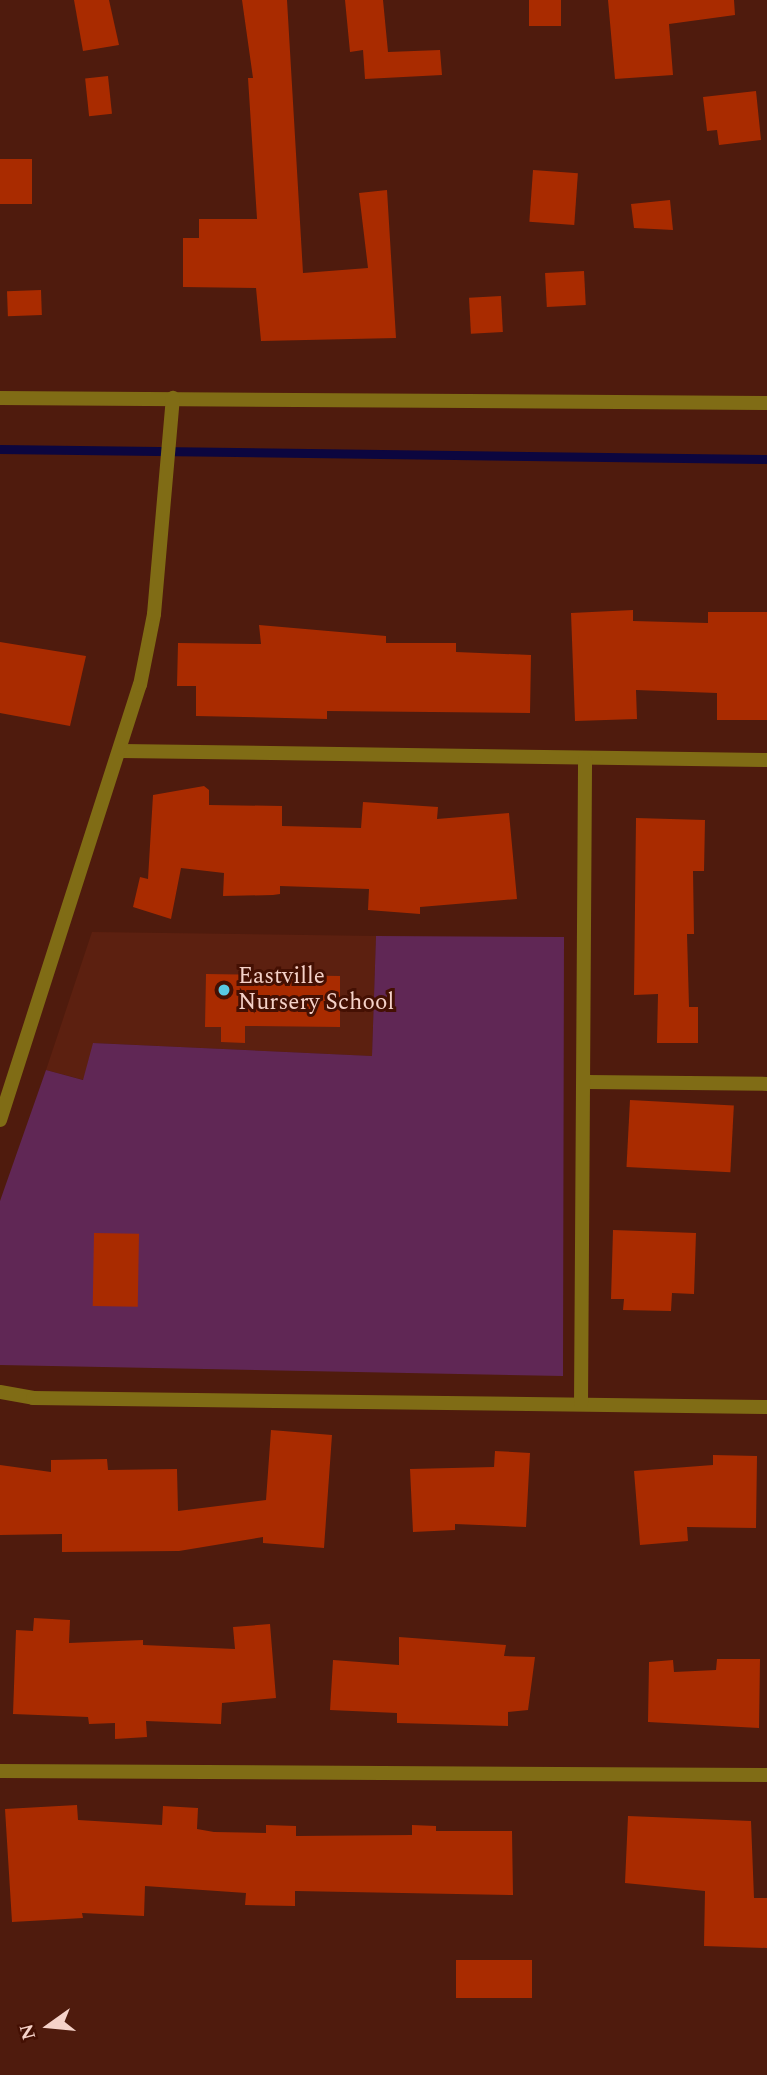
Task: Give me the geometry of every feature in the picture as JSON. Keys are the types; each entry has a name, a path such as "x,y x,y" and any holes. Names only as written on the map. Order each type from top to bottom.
{"street":[{"path":"0,398 173,397 767,403"},
{"path":"0,1120 122,751 154,614 173,397"},
{"path":"122,751 767,760"},
{"path":"581,1404 587,1082 585,759"},
{"path":"587,1082 767,1084"},
{"path":"0,1391 33,1398 767,1407"},
{"path":"0,1771 767,1775"}],"shaded area":[{"name":"Eastville Nursery School","path":"92,932 376,936 372,1056 94,1043 84,1080 46,1070"},
{"path":"376,936 564,937 563,1376 0,1365 0,1201 46,1070 83,1080 93,1043 372,1056"}],"building":[{"path":"74,0 109,0 119,45 83,51"},
{"path":"242,0 287,0 303,273 368,268 359,193 387,190 396,338 261,341 256,288 183,287 183,238 199,238 199,219 257,219 248,78 253,78"},
{"path":"345,0 383,0 388,52 440,50 442,75 365,79 363,50 350,52"},
{"path":"529,0 561,0 561,26 529,26"},
{"path":"608,0 734,0 735,15 669,24 673,75 615,79"},
{"path":"108,76 112,114 89,116 85,78"},
{"path":"756,91 761,140 719,145 717,130 707,131 703,97"},
{"path":"0,159 32,159 32,204 0,204"},
{"path":"533,170 578,173 574,225 529,222"},
{"path":"670,200 673,230 634,228 631,204"},
{"path":"584,271 586,305 547,307 545,273"},
{"path":"41,290 42,315 8,316 7,291"},
{"path":"501,296 503,332 471,334 469,298"},
{"path":"633,610 633,621 708,623 708,612 767,612 767,720 717,720 717,693 636,690 637,719 575,721 571,613"},
{"path":"259,625 386,636 386,643 456,643 456,652 531,655 530,713 327,711 327,719 196,716 196,686 177,686 178,643 261,644"},
{"path":"0,642 86,656 70,726 0,713"},
{"path":"204,786 209,790 209,805 282,806 282,826 361,828 363,802 438,807 437,819 509,813 517,899 420,907 420,914 368,910 369,889 280,886 280,894 223,896 224,873 181,868 171,919 133,907 140,877 148,879 153,795"},
{"path":"636,818 705,820 704,871 693,871 694,934 687,934 689,1007 698,1007 698,1043 657,1043 658,994 634,995"},
{"path":"206,974 340,976 340,1027 245,1026 245,1043 221,1042 221,1027 205,1027"},
{"path":"630,1100 734,1105 730,1172 626,1167"},
{"path":"613,1230 696,1233 694,1294 672,1293 671,1311 623,1310 624,1299 611,1299"},
{"path":"94,1233 139,1234 138,1307 93,1306"},
{"path":"271,1430 332,1435 324,1548 263,1543 263,1537 179,1551 62,1552 62,1534 0,1535 0,1465 51,1472 51,1460 107,1459 108,1470 177,1469 178,1511 266,1500"},
{"path":"495,1451 530,1453 526,1527 455,1524 455,1530 413,1532 410,1469 494,1467"},
{"path":"713,1455 757,1456 756,1528 687,1527 688,1541 640,1545 634,1471 713,1465"},
{"path":"34,1618 70,1620 69,1643 143,1640 143,1645 235,1649 233,1627 270,1624 276,1698 222,1703 221,1724 146,1721 147,1737 115,1739 115,1723 89,1724 88,1717 13,1714 16,1630 33,1631"},
{"path":"399,1637 506,1645 504,1656 535,1657 528,1710 508,1712 508,1726 397,1723 397,1713 330,1710 333,1660 399,1665"},
{"path":"717,1659 760,1659 759,1728 648,1722 649,1662 673,1660 674,1672 716,1670"},
{"path":"77,1805 78,1820 162,1825 163,1806 198,1808 197,1829 214,1832 266,1833 266,1825 296,1826 296,1836 412,1835 412,1825 436,1826 436,1831 512,1831 513,1895 295,1891 295,1906 245,1905 246,1893 145,1886 144,1916 82,1913 83,1918 12,1922 5,1809"},
{"path":"628,1816 751,1821 754,1898 767,1898 767,1948 704,1946 705,1891 625,1883"},
{"path":"456,1960 532,1960 532,1998 456,1998"}],"waterway":[{"path":"0,449 767,459"}],"place":[{"name":"Eastville Nursery School","path":"224,990"}]}
